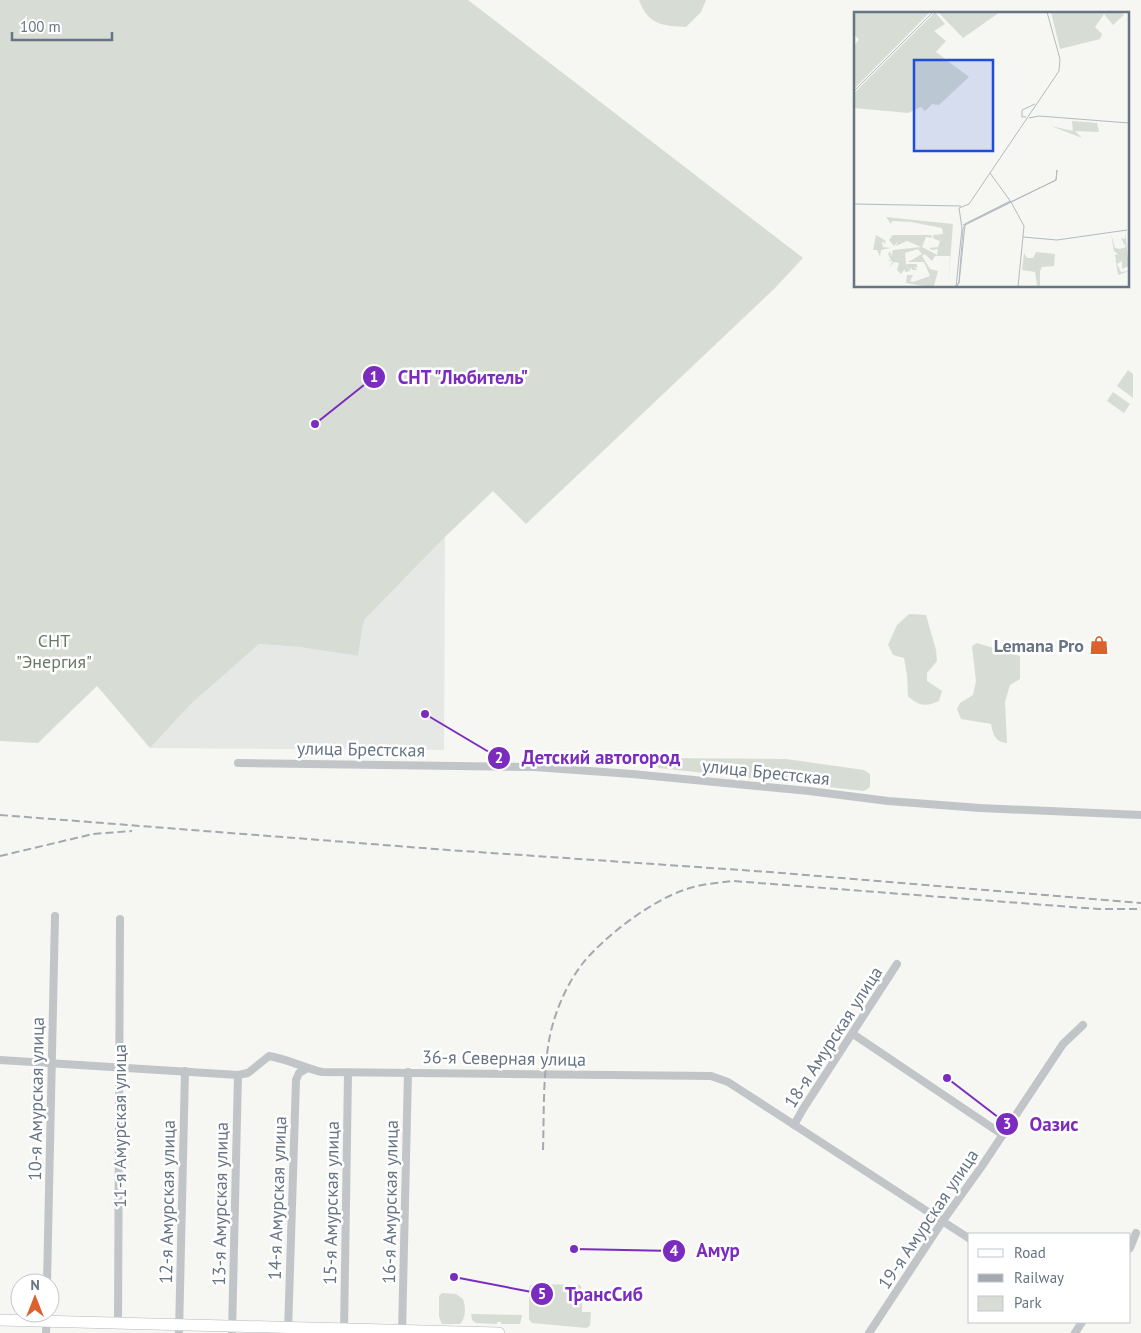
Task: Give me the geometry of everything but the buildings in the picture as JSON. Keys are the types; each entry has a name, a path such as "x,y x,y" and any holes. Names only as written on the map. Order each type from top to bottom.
{"street":[{"name":"улица Брестская","path":"238,763 534,767 625,773 809,791 888,801 980,808 1141,815"},
{"name":"10-я Амурская улица","path":"47,1273 55,916"},
{"name":"11-я Амурская улица","path":"118,1328 120,919"},
{"name":"18-я Амурская улица","path":"794,1126 897,964"},
{"name":"19-я Амурская улица","path":"869,1333 942,1222 1064,1044 1083,1025"},
{"path":"853,1034 1002,1135"},
{"name":"36-я Северная улица","path":"238,1075 248,1073 269,1056 322,1072 711,1076 728,1082 968,1239"},
{"path":"0,1060 238,1075"},
{"name":"14-я Амурская улица","path":"288,1330 296,1080 299,1073 306,1068"},
{"name":"12-я Амурская улица","path":"179,1329 185,1071"},
{"name":"16-я Амурская улица","path":"402,1332 408,1072"},
{"name":"15-я Амурская улица","path":"344,1331 348,1073"},
{"name":"13-я Амурская улица","path":"232,1329 238,1075"},
{"path":"1131,1246 1136,1233"},
{"path":"58,1323 118,1328 500,1333"}],"shaded area":[{"path":"445,537 444,750 150,748 192,703 259,644 299,647 358,656 365,619"}],"green space":[{"name":"СНТ \"Энергия\"","path":"0,0 468,0 803,258 775,288 526,524 493,491 365,619 358,656 299,647 259,644 192,703 150,748 97,686 38,743 0,741"},
{"path":"639,0 706,0 701,12 686,27 663,25 657,22 647,15"},
{"path":"1128,370 1133,374 1133,398 1117,386"},
{"path":"1113,392 1130,404 1124,413 1107,401"},
{"path":"909,614 926,615 936,650 937,661 927,673 927,681 942,691 939,701 930,704 919,704 908,696 904,658 893,655 888,645 897,625"},
{"path":"977,643 1020,656 1020,679 1010,685 1005,702 1007,743 997,739 991,724 961,719 957,709 960,703 973,695 976,681 972,646"},
{"path":"660,758 786,759 864,770 870,774 870,787 864,791 659,768 654,763"},
{"path":"534,1284 580,1285 582,1289 582,1312 591,1312 590,1326 586,1328 532,1323 529,1319 529,1289"},
{"path":"442,1293 456,1294 463,1299 465,1312 460,1324 442,1324 439,1317 439,1296"},
{"path":"471,1314 522,1315 520,1324 501,1324 501,1322 497,1322 497,1324 476,1323 472,1320"}],"railway":[{"path":"0,815 448,850 770,872 1141,903"},
{"path":"0,856 93,834 132,831"},
{"path":"543,1150 544,1085 548,1047 560,1003 570,982 583,963 603,942 629,920 671,895 696,886 733,881 1098,909 1139,909"}],"place":[{"name":"СНТ \"Любитель\"","path":"315,424"},
{"name":"Lemana Pro","path":"1099,645"},
{"name":"Детский автогород","path":"425,714"},
{"name":"Оазис","path":"947,1078"},
{"name":"Амур","path":"574,1249"},
{"name":"ТрансСиб","path":"454,1277"}]}
